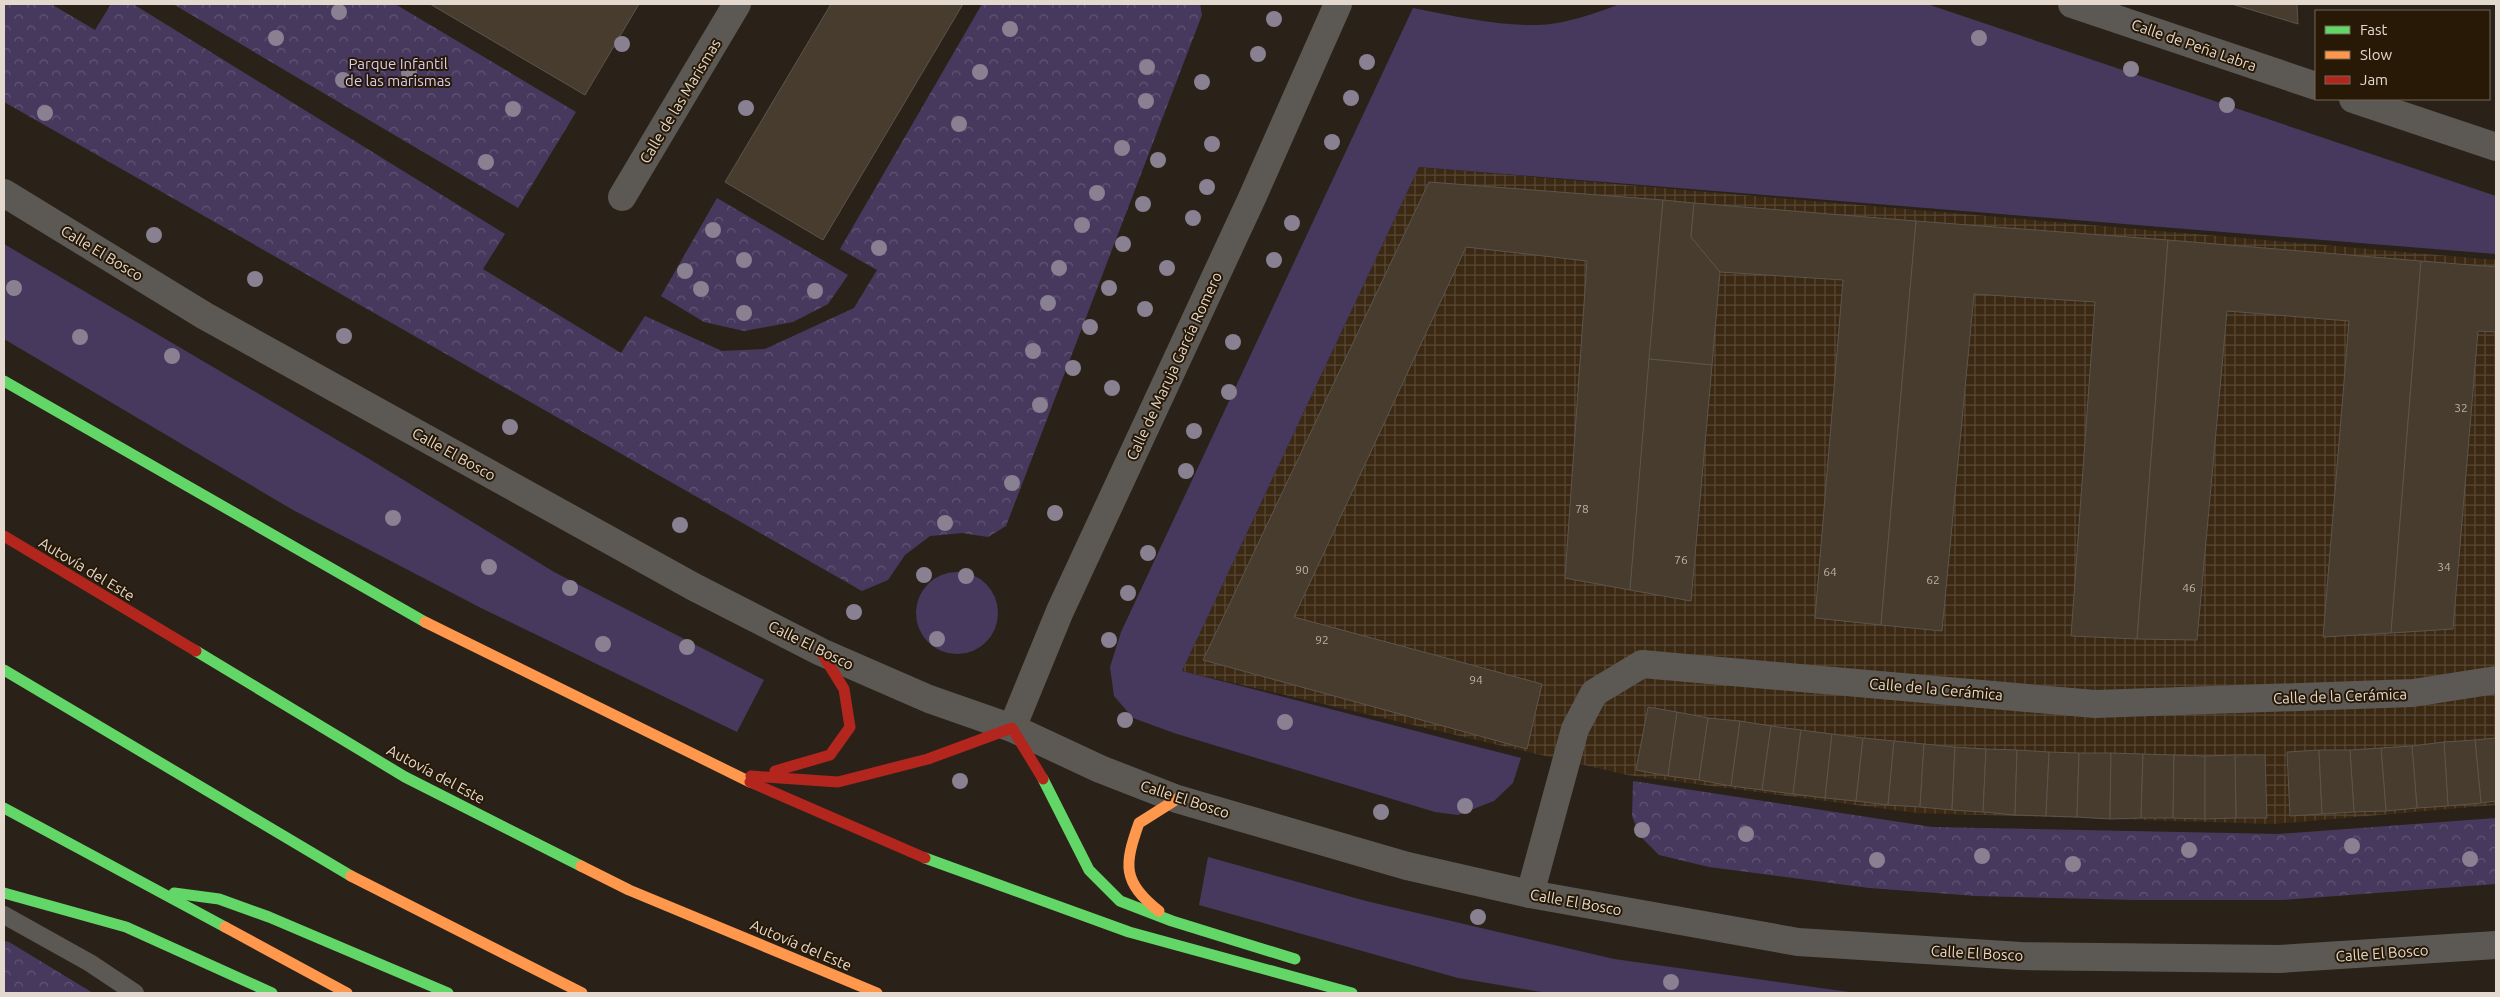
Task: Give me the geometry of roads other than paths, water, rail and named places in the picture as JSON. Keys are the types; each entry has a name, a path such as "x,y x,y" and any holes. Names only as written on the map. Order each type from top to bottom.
{"highway":[{"path":"4,381 434,627 735,775 904,851 1129,932 1352,993"},
{"name":"Autovía del Este","path":"4,536 405,777 628,890 877,993"},
{"path":"750,776 776,771 830,755 850,727 844,689 821,652"},
{"path":"4,670 358,880 582,993"},
{"path":"735,775 838,782 928,759 1012,728 1052,794 1089,870 1120,902 1172,921 1303,962"},
{"path":"1172,921 1144,900 1128,872 1126,861 1139,823 1177,799"},
{"path":"4,808 347,993"},
{"path":"157,891 219,899 269,917 448,993"},
{"path":"4,893 126,927 254,989 272,993"},
{"path":"1328,975 1362,993"}],"street":[{"name":"Calle de las Marismas","path":"622,197 737,4"},
{"name":"Calle de Maruja García Romero","path":"1012,728 1060,611 1252,198 1338,4"},
{"name":"Calle de Peña Labra","path":"2072,4 2315,86"},
{"path":"2355,100 2496,147"},
{"name":"Calle El Bosco","path":"4,193 205,316 694,587 821,652 929,699 1012,728 1100,769 1177,799 1407,866 1530,894 1798,942 2021,956 2279,959 2496,945"},
{"name":"Calle de la Cerámica","path":"1530,894 1575,729 1594,693 1642,664 2095,704 2413,694 2496,680"}],"lane":[{"path":"4,915 90,963 135,993"}],"park label":[{"name":"Parque Infantil de las marismas","path":"398,72"}]}
